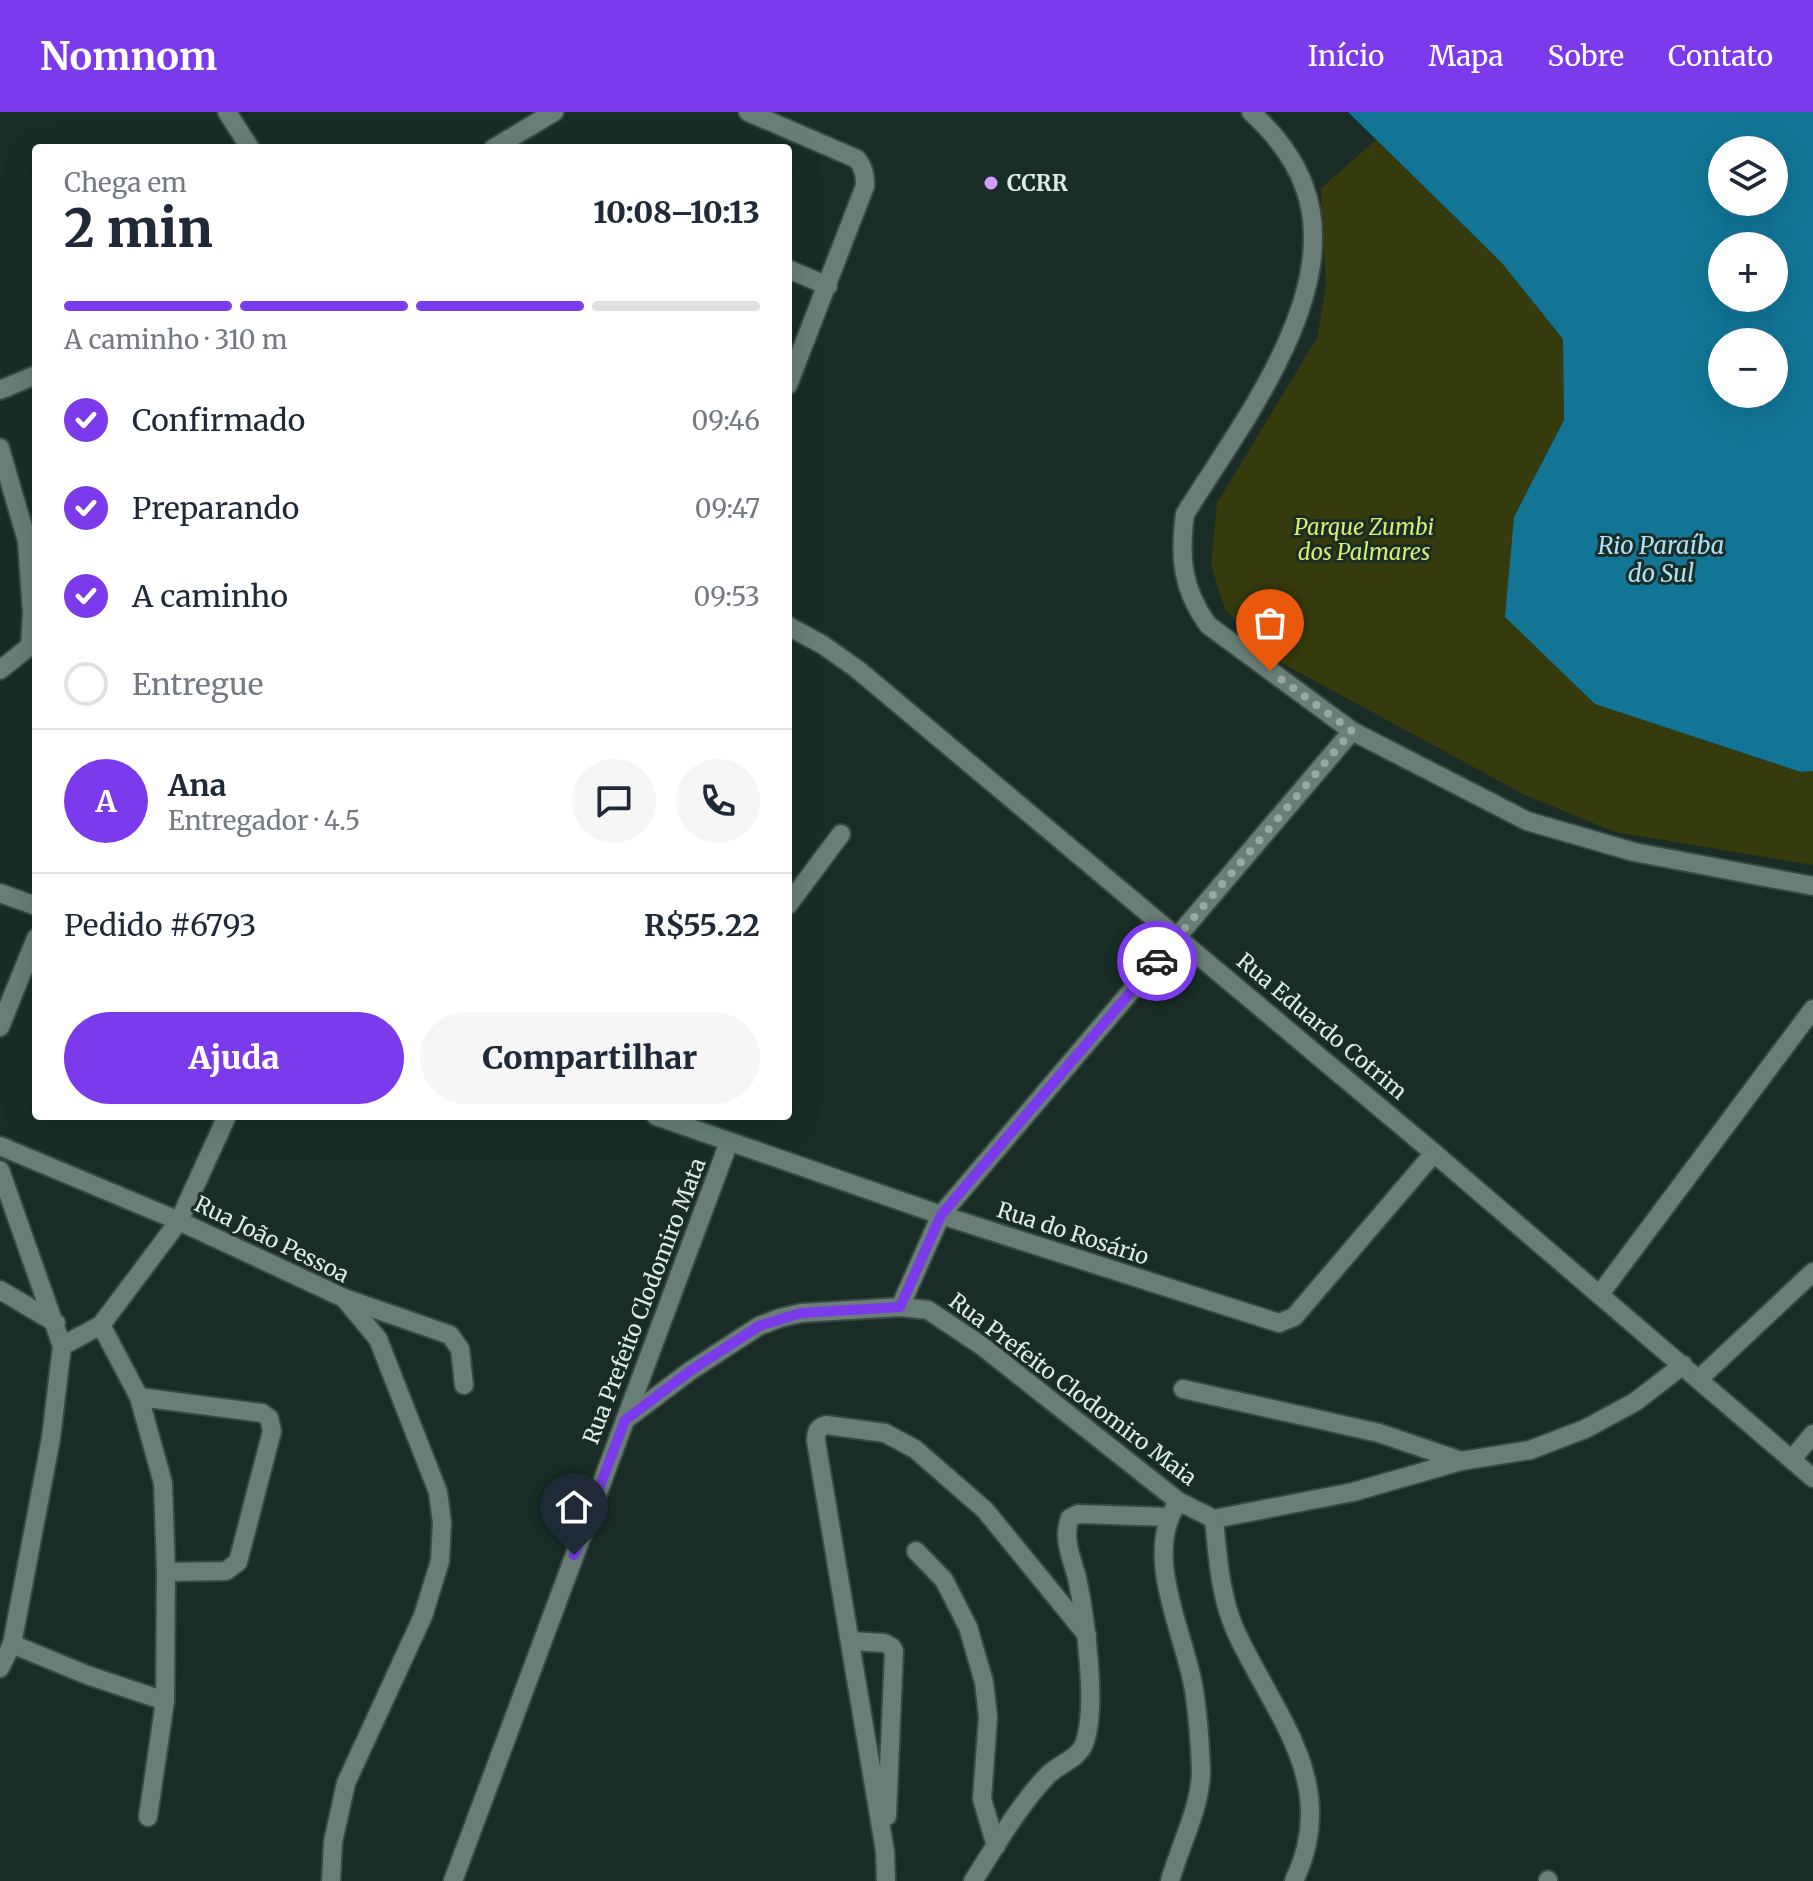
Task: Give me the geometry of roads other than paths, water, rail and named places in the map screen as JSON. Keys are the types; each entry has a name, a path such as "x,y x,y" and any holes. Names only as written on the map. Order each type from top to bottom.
{"street":[{"path":"227,112 247,144"},
{"path":"748,112 857,159 863,167 865,186 792,375"},
{"path":"1251,112 1289,154 1305,187 1311,216 1313,259 1304,299 1278,363 1185,514 1181,542 1185,580 1193,605 1208,625 1352,731 1527,821 1634,852 1813,886"},
{"path":"502,144 546,114"},
{"path":"792,271 828,286"},
{"path":"0,390 32,377"},
{"path":"0,448 32,543 32,613"},
{"name":"Rua Eduardo Cotrim","path":"792,628 857,669 1178,936 1813,1478"},
{"path":"0,670 32,649"},
{"path":"900,1307 941,1215 1352,731"},
{"path":"792,900 841,834"},
{"path":"0,893 32,905"},
{"path":"0,1027 32,948"},
{"path":"1600,1294 1813,1009"},
{"path":"62,1346 101,1325 179,1221 225,1120"},
{"name":"Rua do Rosário","path":"667,1120 941,1215 1268,1321 1286,1322 1294,1317 1434,1153"},
{"name":"Rua Prefeito Clodomiro Mata","path":"453,1881 729,1142"},
{"name":"Rua João Pessoa","path":"0,1146 179,1221 344,1298 378,1339 438,1492 442,1523 440,1561 423,1616 346,1783 333,1842 331,1881"},
{"path":"0,1170 62,1346 51,1438 12,1644 0,1668"},
{"path":"1699,1379 1813,1272"},
{"path":"0,1290 56,1323"},
{"path":"344,1298 450,1335 460,1349 464,1385"},
{"name":"Rua Prefeito Clodomiro Maia","path":"625,1420 690,1371 759,1326 801,1313 900,1307 928,1310 938,1314 1174,1509 1214,1519"},
{"path":"101,1325 139,1397 163,1483 165,1701 148,1817"},
{"path":"1294,1881 1307,1844 1310,1823 1311,1803 1306,1777 1294,1738 1236,1632 1222,1595 1214,1519 1353,1492 1461,1461 1530,1450 1585,1429 1635,1402 1683,1365"},
{"path":"1183,1389 1379,1433 1461,1461"},
{"path":"139,1397 262,1413 271,1424 272,1431 238,1562 226,1571 166,1572"},
{"path":"885,1851 816,1432 826,1425 874,1430 898,1438 915,1449 985,1510 1087,1635"},
{"path":"1792,1459 1813,1434"},
{"path":"973,1881 1047,1776 1079,1754 1085,1742 1089,1718 1087,1635 1066,1538 1070,1518 1078,1514 1174,1509 1165,1533 1164,1569 1194,1689 1201,1772 1199,1795 1170,1881"},
{"path":"916,1551 944,1580 968,1627 984,1682 988,1717 981,1787 996,1846"},
{"path":"850,1641 889,1644 895,1660 886,1881"},
{"path":"12,1644 87,1675 165,1701"}],"water":[{"name":"Rio Paraíba do Sul","path":"1348,112 1813,112 1813,771 1801,772 1595,704 1505,617 1514,517 1564,420 1563,339 1501,262"}],"place":[{"name":"CCRR","path":"991,183"}],"park label":[{"name":"Parque Zumbi dos Palmares","path":"1364,540"}]}
